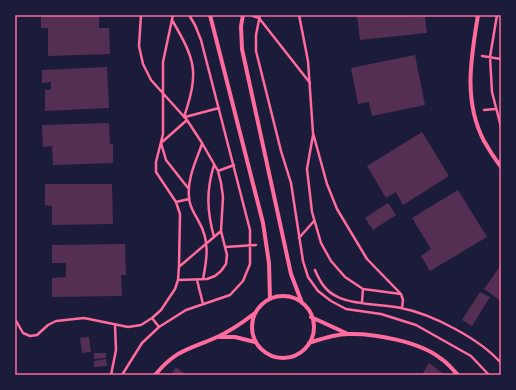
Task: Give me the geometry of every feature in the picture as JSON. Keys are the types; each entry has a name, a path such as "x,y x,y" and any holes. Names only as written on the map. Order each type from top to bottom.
{"street":[{"path":"210,15 258,201 267,245 270,299"},
{"path":"242,15 242,50 285,240 291,274 302,303 311,317 313,333 309,343 302,351 292,356 282,358 271,356 262,350 255,342 252,322 255,313"},
{"path":"478,15 469,83 473,111 484,141 501,167"},
{"path":"155,375 166,362 178,353 190,346 215,338 236,327 255,313 261,305 270,299 281,296 292,298 302,303"},
{"path":"311,317 348,334"},
{"path":"309,343 348,334 374,336 421,347 440,357 458,375"},
{"path":"215,338 235,337 255,342"}],"path":[{"path":"141,15 139,46 143,64 151,80 185,119 202,143 218,171 223,197 221,231 227,255 226,264 215,276 197,280 178,280"},
{"path":"15,319 23,333 30,336 37,335 48,325 56,321 84,318 100,320 128,327 141,325 152,318 169,300 178,280 181,229 180,214 176,202 156,172 156,162 161,144 163,62 173,15"},
{"path":"122,375 142,343 158,327 186,310 230,295 243,281 250,264 250,230 201,40 189,15"},
{"path":"247,15 260,16 310,84"},
{"path":"299,15 306,46 313,133 327,184 337,208 367,259 401,294 403,300 402,308"},
{"path":"497,15 490,58 492,92 501,127"},
{"path":"260,16 256,52 281,151 291,183 302,261 308,277 318,291 331,301 346,309 381,314 416,325 471,356 489,375"},
{"path":"161,144 185,119 192,95 194,75 191,56 172,19"},
{"path":"472,54 501,59"},
{"path":"185,119 219,108"},
{"path":"313,133 307,169 312,212 321,242 331,262 345,277 363,289 401,294"},
{"path":"202,143 188,189 191,210 199,222 207,243 207,258 203,279"},
{"path":"161,144 166,160 188,189"},
{"path":"214,164 207,190 207,204 214,237"},
{"path":"218,171 234,165"},
{"path":"176,202 189,198"},
{"path":"285,240 299,238 315,221"},
{"path":"179,266 221,231"},
{"path":"225,247 267,245"},
{"path":"315,270 320,282 328,291 338,298 402,308 438,321 480,343 501,363"},
{"path":"197,280 203,304"},
{"path":"362,302 363,289"},
{"path":"152,318 158,327"},
{"path":"111,375 116,350 115,324"}],"building":[{"path":"99,15 99,28 109,28 110,54 48,56 48,28 41,28 41,16"},
{"path":"357,15 425,16 427,33 360,40"},
{"path":"415,55 425,105 372,116 369,102 358,104 351,68"},
{"path":"107,67 109,108 45,111 45,90 51,90 51,82 42,83 42,70"},
{"path":"109,123 110,144 113,144 113,163 53,165 52,146 43,147 42,125"},
{"path":"422,132 449,176 403,205 396,192 386,198 367,166"},
{"path":"45,184 112,184 113,224 52,225 52,206 45,205"},
{"path":"458,190 487,237 430,271 421,256 431,249 412,218"},
{"path":"388,203 396,215 373,230 365,218"},
{"path":"125,244 126,275 121,275 122,296 52,297 52,278 66,277 66,263 52,263 52,245"},
{"path":"501,265 501,301 484,289"},
{"path":"480,292 490,297 472,326 462,320"},
{"path":"89,337 91,352 82,353 80,338"},
{"path":"94,353 106,353 106,358 94,359"},
{"path":"106,359 107,366 94,367 94,361"},
{"path":"429,363 445,375 425,375 423,373"},
{"path":"176,367 186,375 171,375"}]}
